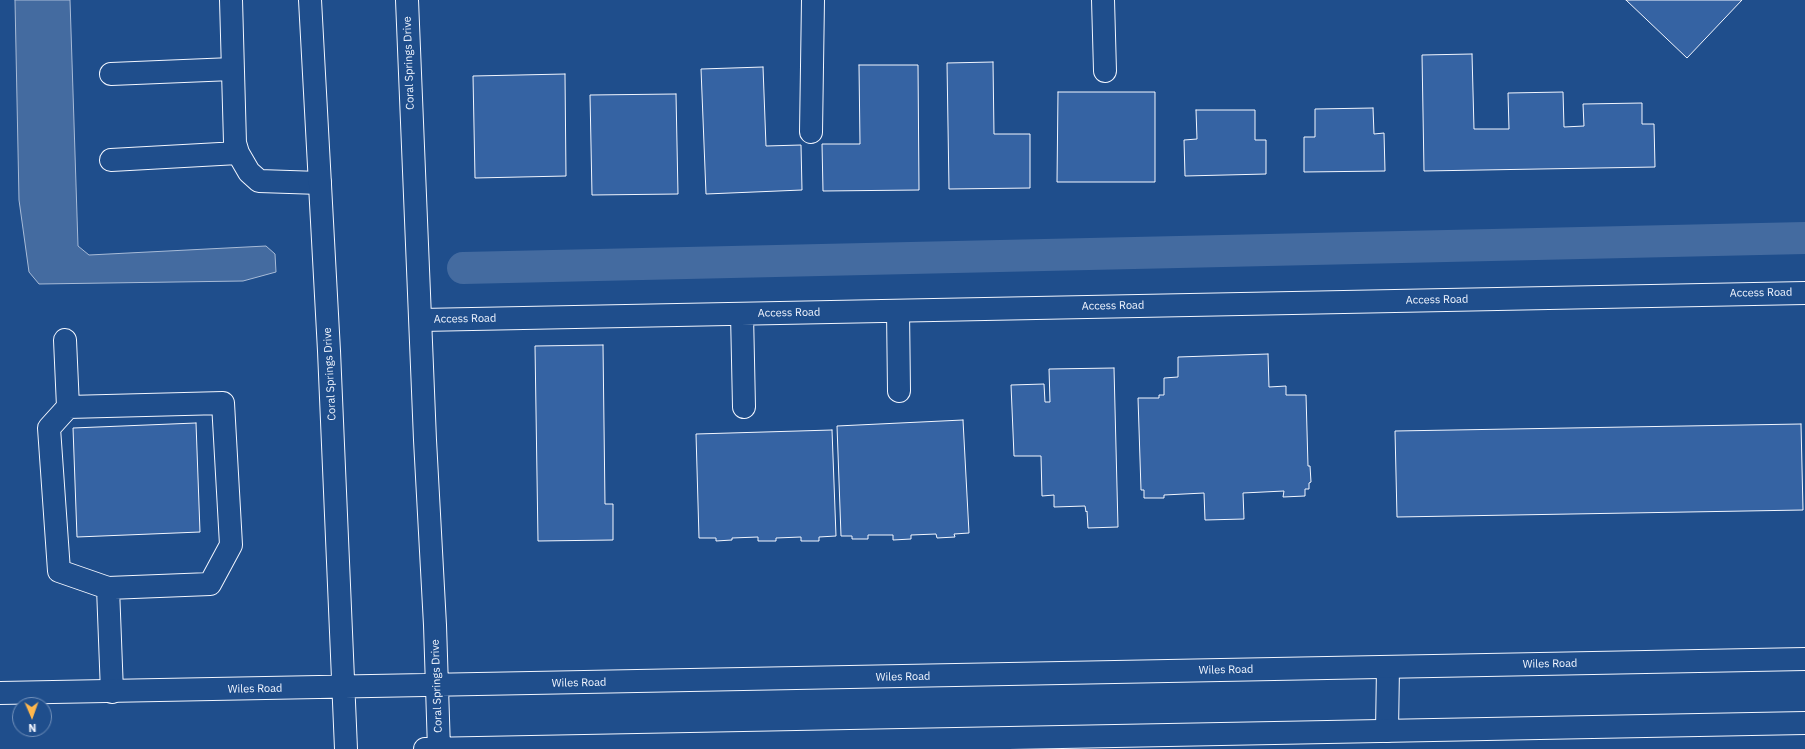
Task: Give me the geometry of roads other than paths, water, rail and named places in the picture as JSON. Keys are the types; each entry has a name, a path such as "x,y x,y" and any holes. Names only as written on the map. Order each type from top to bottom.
{"main road":[{"path":"231,0 235,143 238,153 249,172 259,181 320,183"},
{"name":"Coral Springs Drive","path":"310,0 330,351 346,749"},
{"name":"Coral Springs Drive","path":"407,0 439,749"},
{"path":"811,132 813,0"},
{"path":"1103,0 1105,71"},
{"path":"111,74 232,69"},
{"path":"111,160 238,153"},
{"name":"Access Road","path":"420,320 1805,292"},
{"path":"898,311 899,391"},
{"path":"742,314 744,407"},
{"path":"65,340 68,407 50,428 59,571 108,588 210,584 231,545 223,402 68,407"},
{"path":"108,588 112,692"},
{"name":"Wiles Road","path":"0,693 1805,659"},
{"path":"1386,731 1388,667"},
{"path":"425,749 1805,723"}],"water":[{"path":"15,0 70,0 78,246 89,255 266,246 275,254 276,272 243,281 39,284 29,272 19,200"}],"waterway":[{"path":"463,268 1805,238"}]}
